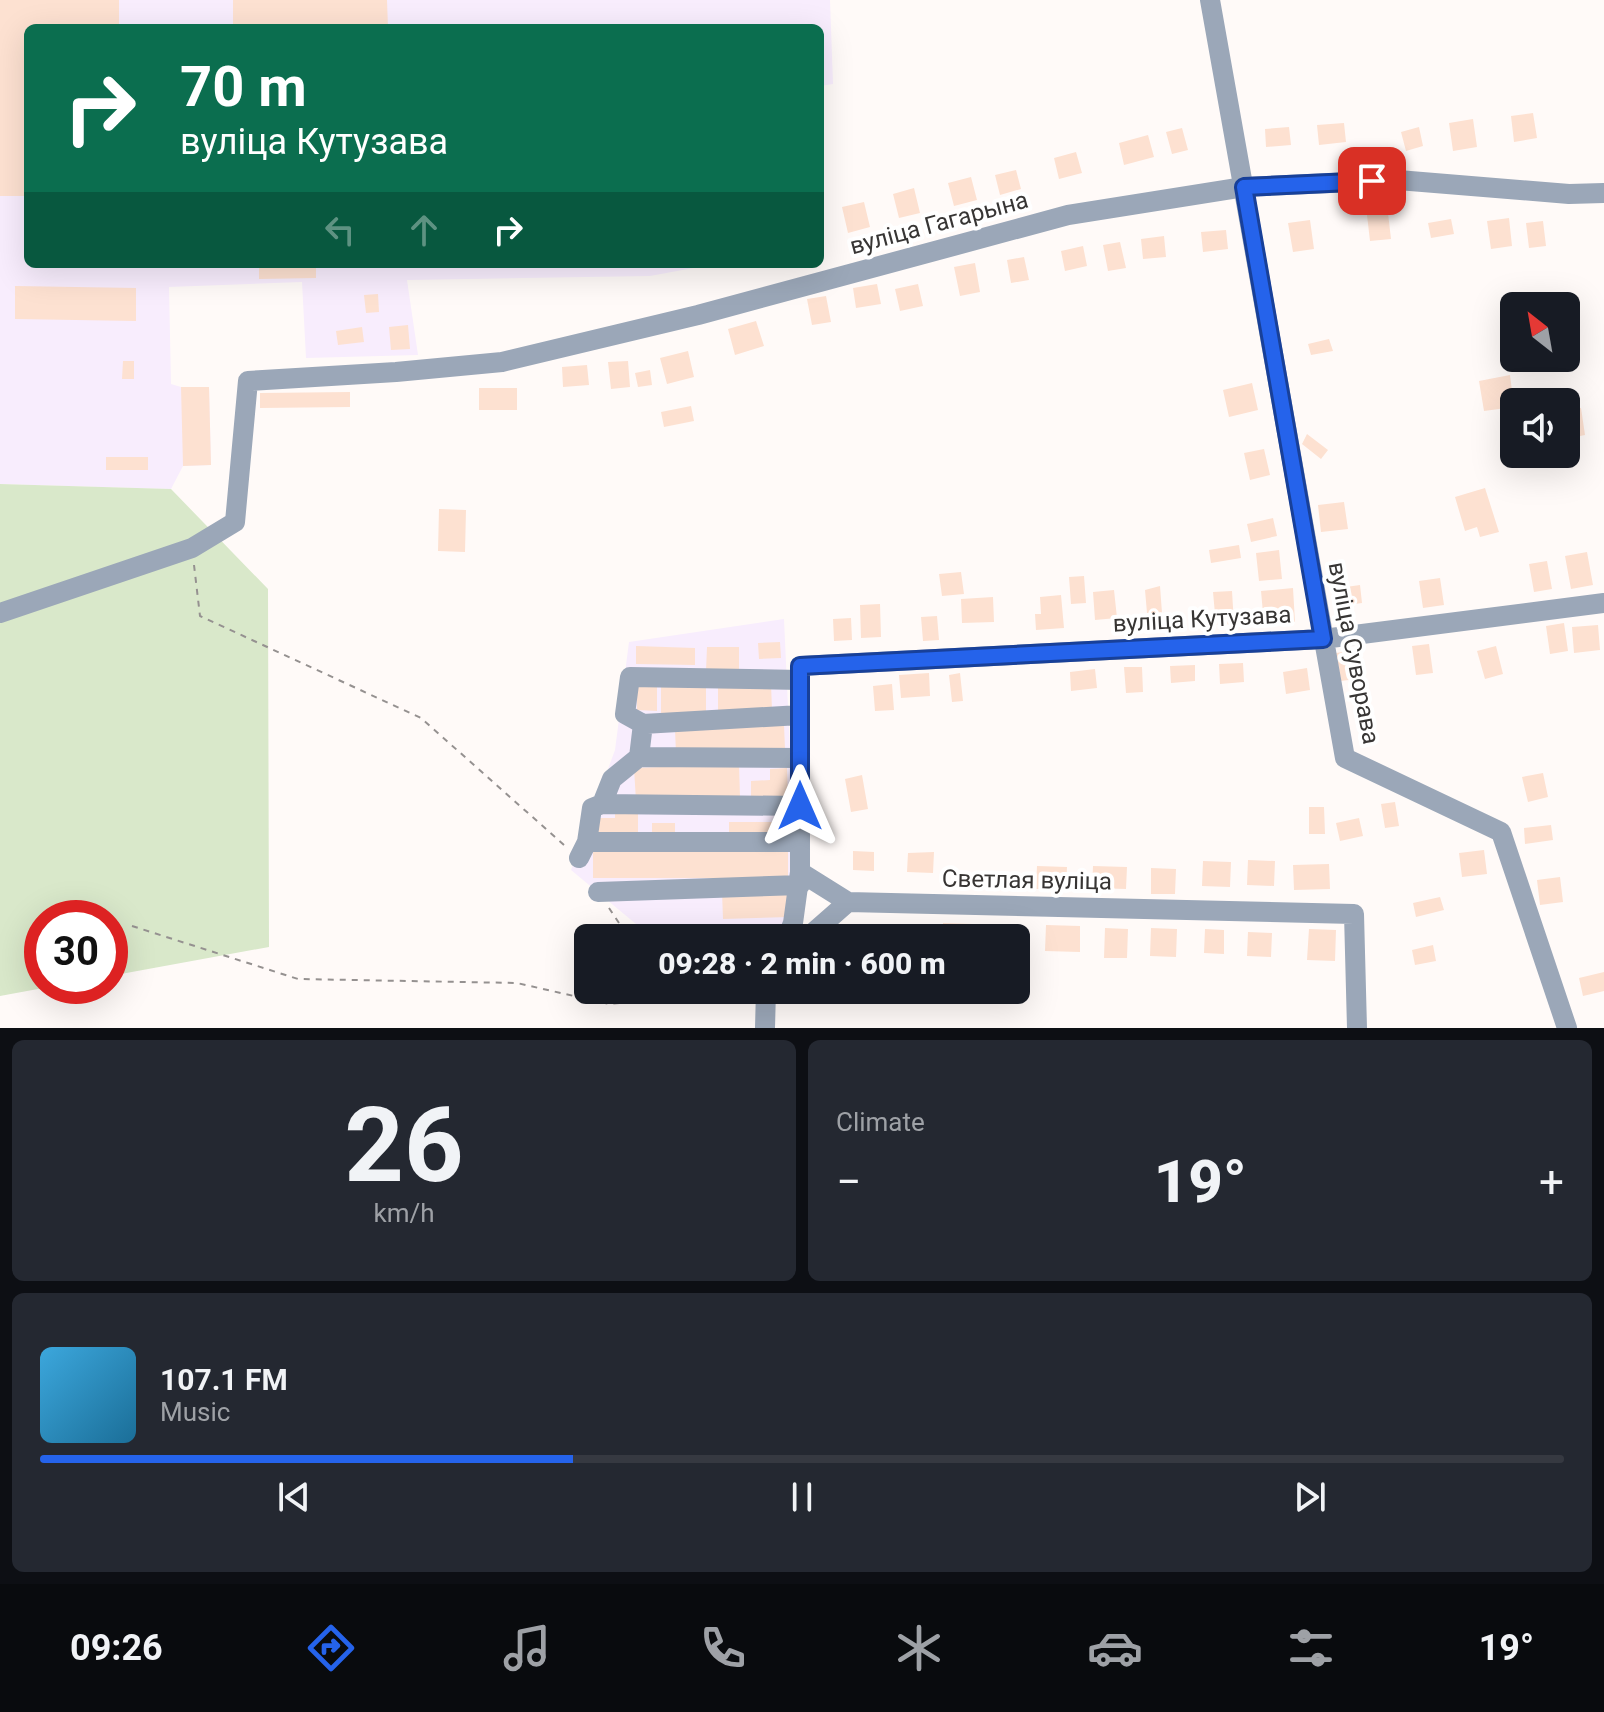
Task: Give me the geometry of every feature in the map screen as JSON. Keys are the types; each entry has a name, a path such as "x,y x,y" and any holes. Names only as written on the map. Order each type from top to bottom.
{"street":[{"name":"вуліца Суворава","path":"1210,0 1345,758 1501,832 1567,1028"},
{"name":"вуліца Гагарына","path":"192,548 235,522 248,381 502,362 698,315 1068,215 1244,187 1398,180 1569,194 1604,193"},
{"path":"0,613 192,548"},
{"name":"вуліца Кутузава","path":"643,724 625,714 630,677 800,673 1323,639 1604,603"},
{"path":"793,924 800,879 800,673"},
{"path":"639,757 643,724 800,715"},
{"path":"602,804 612,779 639,757 800,758"},
{"path":"800,806 602,804 592,808 583,850 800,842"},
{"path":"598,892 800,879 848,902 823,924"},
{"name":"Светлая вуліца","path":"848,902 1354,914 1357,1028"},
{"path":"765,1028 766,1004"}],"path":[{"path":"192,548 200,616 421,718 583,850"},
{"path":"598,892 620,924"},
{"path":"132,926 298,979 517,983 574,996"}],"shaded area":[{"path":"0,0 830,0 833,84 824,85 824,24 24,24 24,268 693,268 650,276 407,280 418,355 306,358 302,282 169,287 171,384 209,387 211,465 183,466 171,489 0,484"},
{"path":"784,619 798,924 636,924 571,870 615,750 629,642"}],"green space":[{"path":"0,484 171,489 268,589 269,947 128,973 128,900 24,900 24,992 0,996"}],"building":[{"path":"0,0 119,0 119,24 24,24 24,196 0,196"},
{"path":"233,0 387,0 388,24 233,24"},
{"path":"1533,113 1537,138 1514,142 1511,116"},
{"path":"1473,119 1477,147 1453,151 1449,123"},
{"path":"1344,123 1346,142 1319,145 1317,125"},
{"path":"1289,127 1291,145 1266,147 1265,129"},
{"path":"1419,127 1423,146 1406,151 1401,132"},
{"path":"1182,128 1188,150 1172,154 1166,132"},
{"path":"1148,135 1154,157 1124,165 1119,143"},
{"path":"1076,152 1082,173 1059,179 1054,158"},
{"path":"1016,170 1021,189 1000,195 995,175"},
{"path":"971,177 977,200 954,206 948,183"},
{"path":"914,188 920,213 899,218 893,194"},
{"path":"864,202 870,227 848,233 842,207"},
{"path":"1388,213 1391,239 1370,241 1367,215"},
{"path":"1509,218 1512,246 1491,249 1487,221"},
{"path":"1451,219 1454,234 1431,238 1428,223"},
{"path":"1310,220 1314,249 1293,252 1288,223"},
{"path":"1543,221 1546,246 1529,248 1526,223"},
{"path":"1226,230 1228,249 1203,252 1201,232"},
{"path":"1164,236 1166,257 1143,259 1141,239"},
{"path":"1120,242 1126,268 1108,271 1103,245"},
{"path":"1083,246 1087,266 1065,271 1061,251"},
{"path":"1024,257 1029,280 1011,283 1007,260"},
{"path":"975,263 980,292 960,296 954,267"},
{"path":"259,268 316,268 316,278 259,279"},
{"path":"877,284 881,304 856,308 853,288"},
{"path":"918,284 923,306 900,311 895,289"},
{"path":"15,286 136,288 136,321 15,319"},
{"path":"378,294 379,312 366,313 364,295"},
{"path":"826,296 831,322 812,325 807,299"},
{"path":"756,321 764,346 735,355 728,329"},
{"path":"408,325 410,349 391,350 389,327"},
{"path":"362,327 364,342 338,345 336,331"},
{"path":"1329,339 1333,351 1311,355 1308,344"},
{"path":"688,351 694,377 667,384 660,358"},
{"path":"123,361 134,361 134,379 122,379"},
{"path":"628,361 630,387 611,389 608,362"},
{"path":"587,365 589,385 563,387 562,367"},
{"path":"650,370 652,385 638,387 635,373"},
{"path":"1510,375 1512,388 1500,388 1500,409 1484,411 1479,381"},
{"path":"1252,383 1258,410 1229,417 1223,390"},
{"path":"181,387 209,387 211,465 183,466"},
{"path":"479,388 517,388 517,410 479,410"},
{"path":"350,392 350,407 260,408 260,393"},
{"path":"691,406 694,421 664,427 661,412"},
{"path":"1580,408 1585,435 1580,436"},
{"path":"1307,434 1328,450 1321,459 1302,444"},
{"path":"1264,449 1270,475 1250,480 1244,453"},
{"path":"106,457 148,457 148,470 106,470"},
{"path":"1485,488 1499,532 1480,537 1477,527 1465,531 1455,497"},
{"path":"1344,502 1348,529 1321,532 1318,505"},
{"path":"439,509 466,510 465,552 438,551"},
{"path":"1273,518 1277,536 1251,542 1247,524"},
{"path":"1239,545 1241,558 1211,563 1209,550"},
{"path":"1279,550 1282,579 1259,581 1256,553"},
{"path":"1587,552 1593,585 1571,589 1565,556"},
{"path":"1547,561 1552,589 1534,592 1529,564"},
{"path":"961,572 964,594 942,596 939,574"},
{"path":"1084,576 1086,603 1071,604 1069,577"},
{"path":"1440,578 1444,605 1423,608 1419,581"},
{"path":"1360,585 1362,603 1334,607 1332,589"},
{"path":"1160,586 1162,613 1147,613 1145,590"},
{"path":"1293,588 1295,622 1264,624 1261,591"},
{"path":"1114,590 1117,618 1095,620 1093,592"},
{"path":"1232,591 1234,624 1216,625 1213,592"},
{"path":"1061,595 1064,628 1036,630 1035,614 1041,614 1040,597"},
{"path":"993,597 994,622 962,623 961,599"},
{"path":"880,604 881,637 861,638 860,605"},
{"path":"937,616 939,640 923,641 921,617"},
{"path":"851,618 852,640 834,641 833,619"},
{"path":"1564,623 1568,651 1550,654 1546,626"},
{"path":"1598,625 1600,650 1574,653 1572,627"},
{"path":"780,642 781,658 759,659 758,643"},
{"path":"1429,644 1433,673 1416,675 1412,646"},
{"path":"636,646 695,648 695,665 636,664"},
{"path":"1496,646 1503,674 1485,679 1477,651"},
{"path":"707,647 739,647 739,672 706,671"},
{"path":"1351,651 1356,679 1341,681 1336,653"},
{"path":"1243,663 1244,682 1220,684 1219,664"},
{"path":"1195,665 1195,681 1171,683 1170,666"},
{"path":"1124,667 1142,667 1143,692 1126,693"},
{"path":"1307,668 1310,690 1286,694 1283,672"},
{"path":"1095,669 1097,688 1071,691 1070,672"},
{"path":"929,673 930,696 901,698 899,675"},
{"path":"960,673 963,701 952,702 949,675"},
{"path":"771,684 772,710 718,711 718,686"},
{"path":"892,684 894,710 875,711 873,686"},
{"path":"661,685 706,686 706,713 661,713"},
{"path":"637,686 657,686 657,711 637,710"},
{"path":"784,725 785,749 676,754 675,729"},
{"path":"739,764 740,797 636,801 634,768"},
{"path":"787,768 788,797 751,799 751,781 770,780 770,769"},
{"path":"1543,773 1548,797 1528,802 1522,777"},
{"path":"862,775 868,809 851,812 845,779"},
{"path":"1395,802 1399,826 1385,828 1381,804"},
{"path":"1309,807 1324,807 1325,834 1309,834"},
{"path":"615,811 638,811 638,835 595,835 595,818 615,818"},
{"path":"1359,818 1363,836 1340,841 1336,823"},
{"path":"729,822 779,822 779,838 729,838"},
{"path":"652,823 675,823 675,835 652,835"},
{"path":"1551,825 1553,840 1525,844 1524,828"},
{"path":"1484,850 1487,874 1462,877 1459,853"},
{"path":"788,851 788,878 593,878 593,852"},
{"path":"853,851 874,852 874,871 853,870"},
{"path":"934,852 933,873 907,872 908,853"},
{"path":"1248,860 1275,861 1274,886 1247,885"},
{"path":"1203,861 1231,862 1230,887 1202,886"},
{"path":"1329,864 1330,889 1294,890 1293,865"},
{"path":"1037,866 1067,867 1066,889 1036,889"},
{"path":"1093,866 1127,867 1126,889 1092,888"},
{"path":"1151,868 1176,869 1175,894 1151,894"},
{"path":"1560,877 1563,902 1540,905 1537,880"},
{"path":"788,889 789,917 723,919 722,892"},
{"path":"1440,897 1444,910 1416,917 1413,903"},
{"path":"1046,925 1080,926 1080,952 1045,951"},
{"path":"1105,928 1128,929 1127,958 1104,958"},
{"path":"1151,928 1177,929 1176,957 1150,956"},
{"path":"1205,929 1224,930 1224,954 1204,953"},
{"path":"1309,929 1336,930 1335,961 1307,960"},
{"path":"1248,932 1272,933 1271,957 1247,956"},
{"path":"1433,945 1436,961 1415,965 1412,950"},
{"path":"1604,972 1604,991 1583,996 1579,978"}],"route":[{"path":"800,806 800,666 1323,639 1244,187 1372,181"}]}
